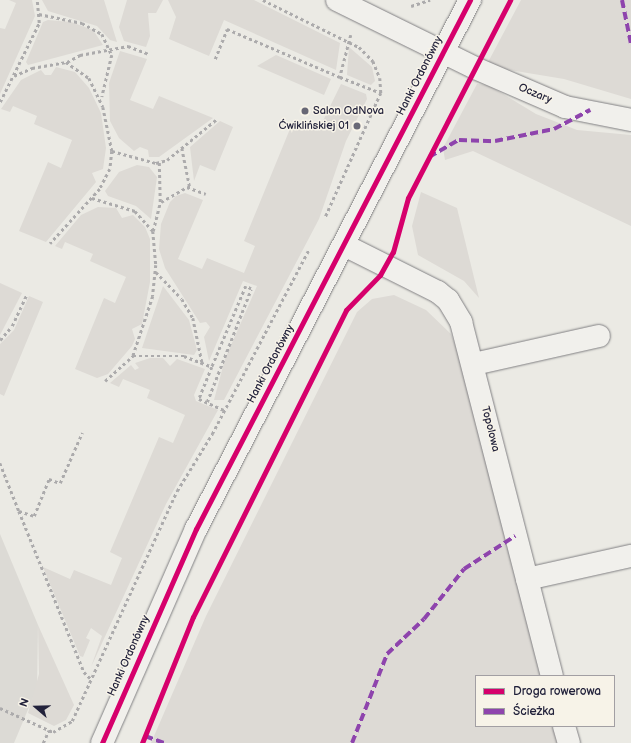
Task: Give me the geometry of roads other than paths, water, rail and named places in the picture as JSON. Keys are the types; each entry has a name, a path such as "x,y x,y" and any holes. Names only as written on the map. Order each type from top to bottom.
{"street":[{"name":"Oczary","path":"337,0 443,53 565,107 631,120"},
{"name":"Hanki Ordonówny","path":"102,743 196,529 470,0"},
{"name":"Topolowa","path":"344,245 448,300 461,322 474,364 552,675"},
{"path":"474,364 599,336"},
{"path":"527,579 631,556"},
{"path":"564,727 569,743"}],"place":[{"name":"Salon OdNova","path":"305,111"},
{"name":"Ćwiklińskiej 01","path":"357,126"}]}
